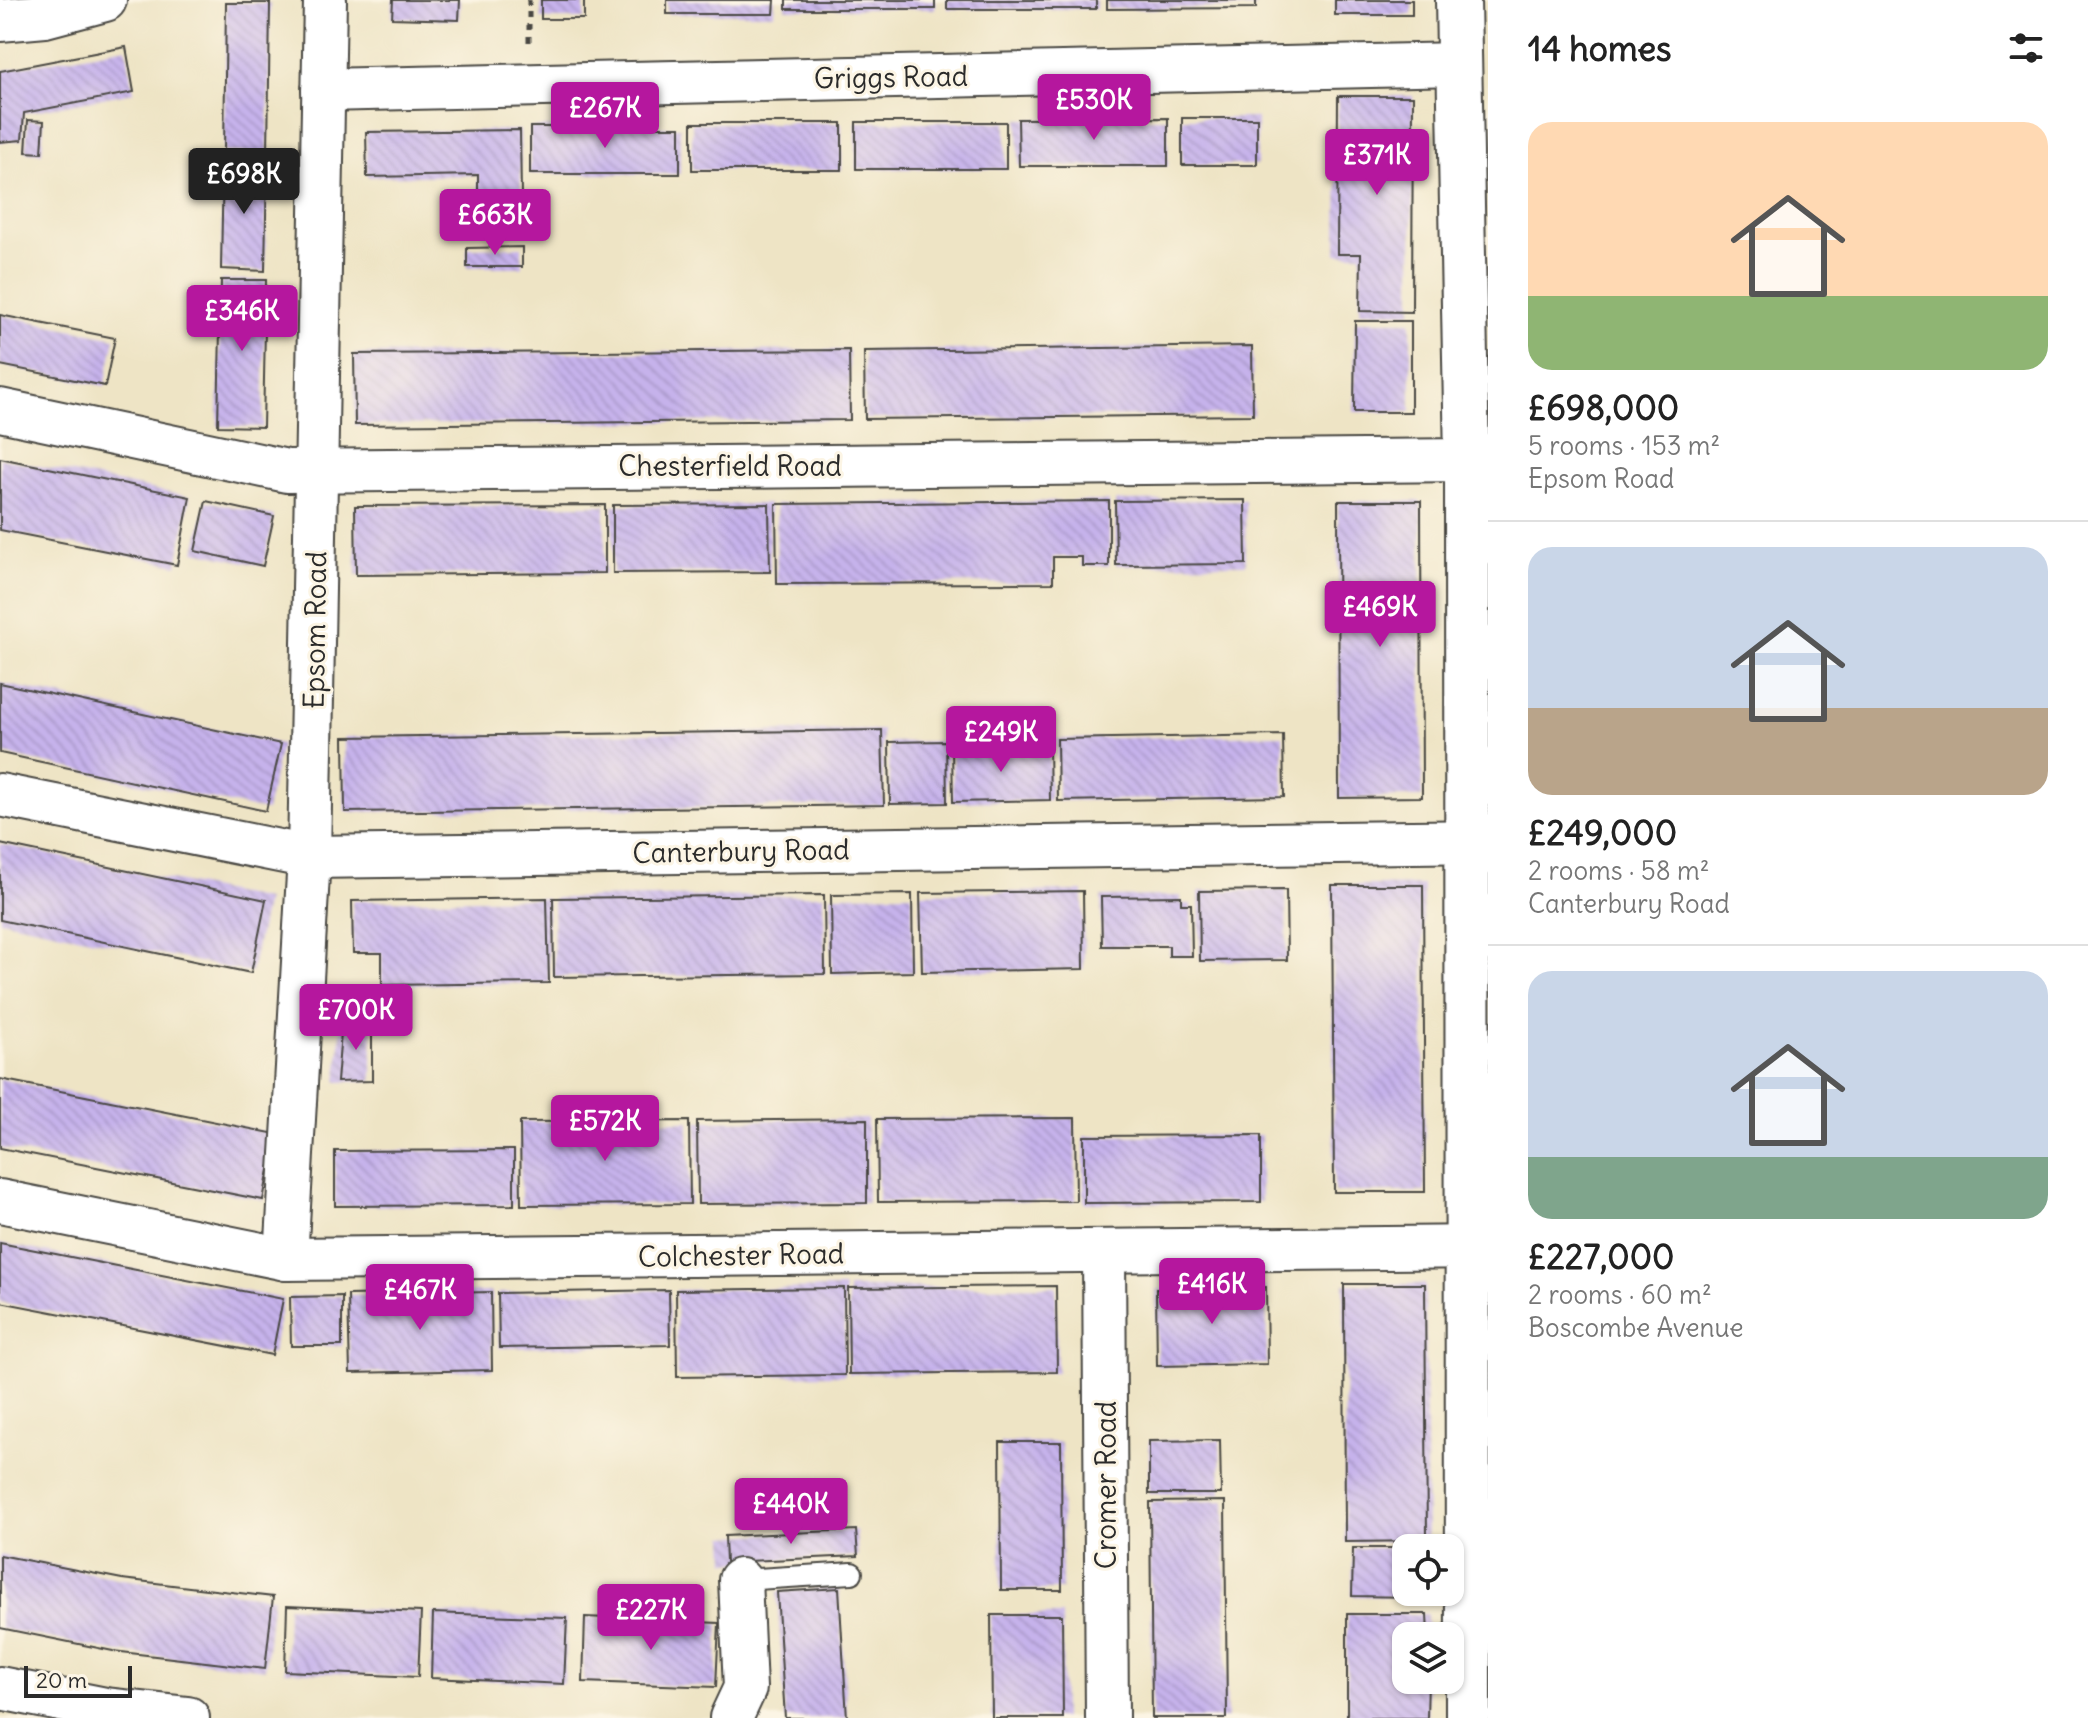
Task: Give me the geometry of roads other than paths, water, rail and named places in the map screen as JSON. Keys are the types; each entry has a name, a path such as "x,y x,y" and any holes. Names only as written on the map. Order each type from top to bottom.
{"street":[{"path":"0,20 45,16 105,0"},
{"name":"Epsom Road","path":"286,1259 309,857 319,469 325,0"},
{"path":"1458,0 1459,64 1474,135 1477,1632 1468,1718"},
{"name":"Griggs Road","path":"323,90 1459,64"},
{"name":"Chesterfield Road","path":"0,410 287,471 1474,453"},
{"name":"Canterbury Road","path":"0,795 309,857 1476,841"},
{"name":"Colchester Road","path":"0,1201 286,1259 1478,1247"},
{"name":"Cromer Road","path":"1104,1251 1107,1718"},
{"path":"731,1718 745,1688 740,1580"},
{"path":"0,1688 106,1709 188,1718"}],"lane":[{"path":"740,1580 852,1573"}]}
